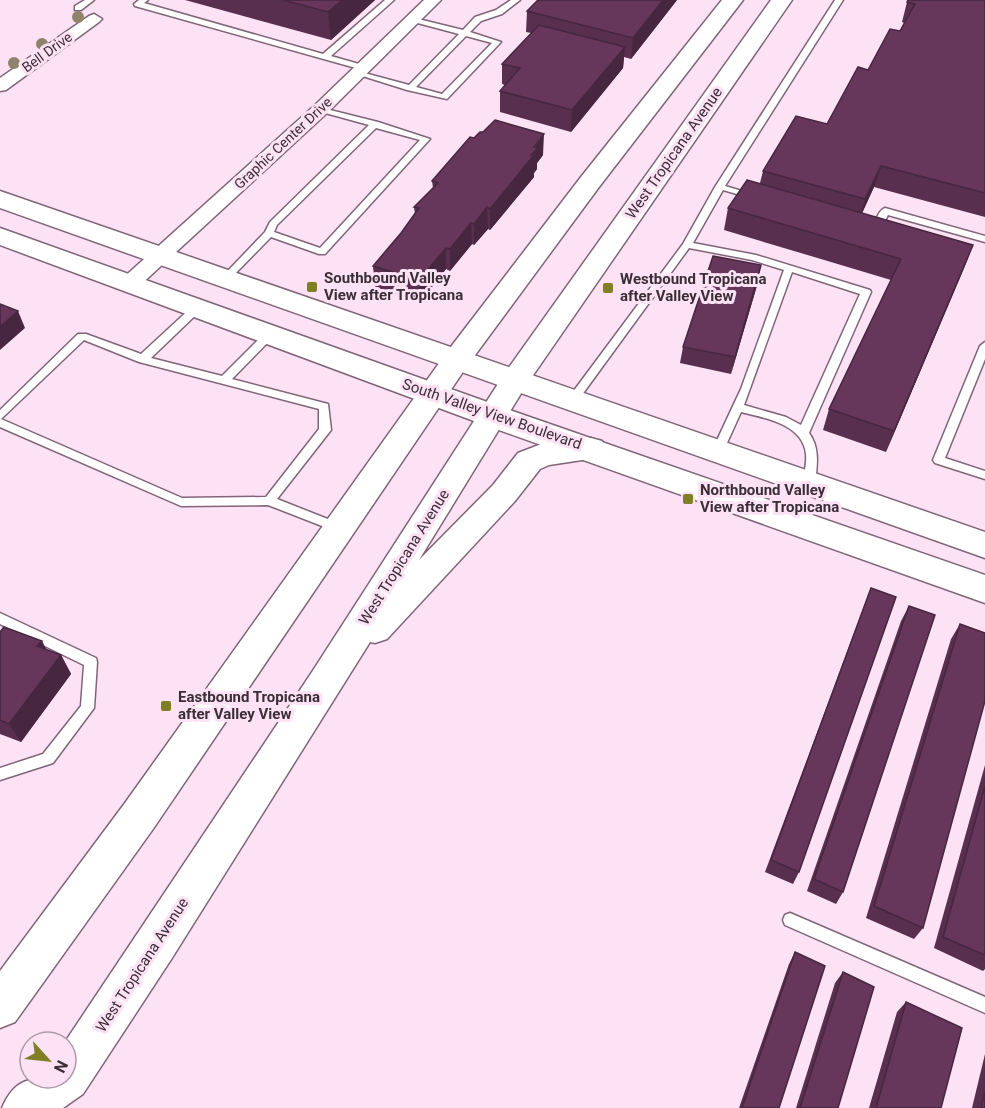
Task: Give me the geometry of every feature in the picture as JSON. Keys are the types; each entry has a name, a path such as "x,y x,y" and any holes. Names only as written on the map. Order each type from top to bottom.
{"main road":[{"path":"0,1007 139,816 457,359 590,182 733,0"},
{"name":"West Tropicana Avenue","path":"25,1108 67,1078 325,683 515,380 782,0"},
{"path":"0,198 985,545"},
{"name":"South Valley View Boulevard","path":"0,236 493,416 985,589"},
{"path":"325,683 504,493 529,461 544,454 591,449"},
{"path":"788,518 809,483"}],"street":[{"name":"Graphic Center Drive","path":"130,283 321,109 433,0"},
{"name":"Bell Drive","path":"0,86 94,19"}],"lane":[{"path":"78,8 90,0"},
{"path":"144,0 138,4 325,57 410,88 444,97 497,42 413,19"},
{"path":"325,57 390,0"},
{"path":"410,88 478,19 499,12 516,0"},
{"path":"572,400 687,245 720,187 839,0"},
{"path":"269,233 322,252 426,139 321,109"},
{"path":"225,278 269,233 273,224 375,124"},
{"path":"720,187 765,199"},
{"path":"866,226 877,229 885,211 985,239"},
{"path":"687,245 753,257 866,292 803,433"},
{"path":"718,451 738,407 789,268"},
{"path":"143,359 197,308"},
{"path":"224,381 270,334"},
{"path":"0,416 82,336 143,359 324,407 325,430 269,501"},
{"path":"985,346 939,460 985,475"},
{"path":"738,407 777,420 803,433 811,449 809,483"},
{"path":"0,423 182,502 269,501 339,528"},
{"path":"0,618 91,662 87,708 48,759 0,774"},
{"path":"790,920 985,1005"}],"building":[{"path":"283,0 342,0 328,12"},
{"path":"538,0 663,0 633,38 527,11"},
{"path":"908,0 985,0 985,193 881,166 865,199 763,171 796,116 827,124 858,67 868,70 890,29 900,31 915,4 907,2"},
{"path":"539,25 625,47 572,110 500,91 520,68 502,64"},
{"path":"495,120 544,134 534,147 538,148 531,155 534,155 490,209 487,207 450,249 446,248 419,280 373,266 419,208 414,207 438,183 432,181 470,137 474,138 483,132"},
{"path":"747,180 973,245 894,431 829,409 901,259 728,208"},
{"path":"713,256 761,265 735,357 683,347"},
{"path":"0,304 18,311 0,327"},
{"path":"871,588 896,597 799,872 771,860"},
{"path":"909,606 935,615 843,892 814,879"},
{"path":"960,624 985,633 985,701 923,928 874,906"},
{"path":"4,627 42,641 37,646 61,655 9,724 0,720 0,632"},
{"path":"985,786 985,955 943,937"},
{"path":"795,952 825,966 779,1108 742,1108"},
{"path":"843,972 874,987 838,1108 800,1108"},
{"path":"906,1002 962,1028 941,1108 876,1108"},
{"path":"985,1092 985,1108 981,1108"}],"place":[{"name":"Southbound Valley View after Tropicana","path":"312,287"},
{"name":"Westbound Tropicana after Valley View","path":"608,288"},
{"name":"Northbound Valley View after Tropicana","path":"688,499"},
{"name":"Eastbound Tropicana after Valley View","path":"166,706"}]}
